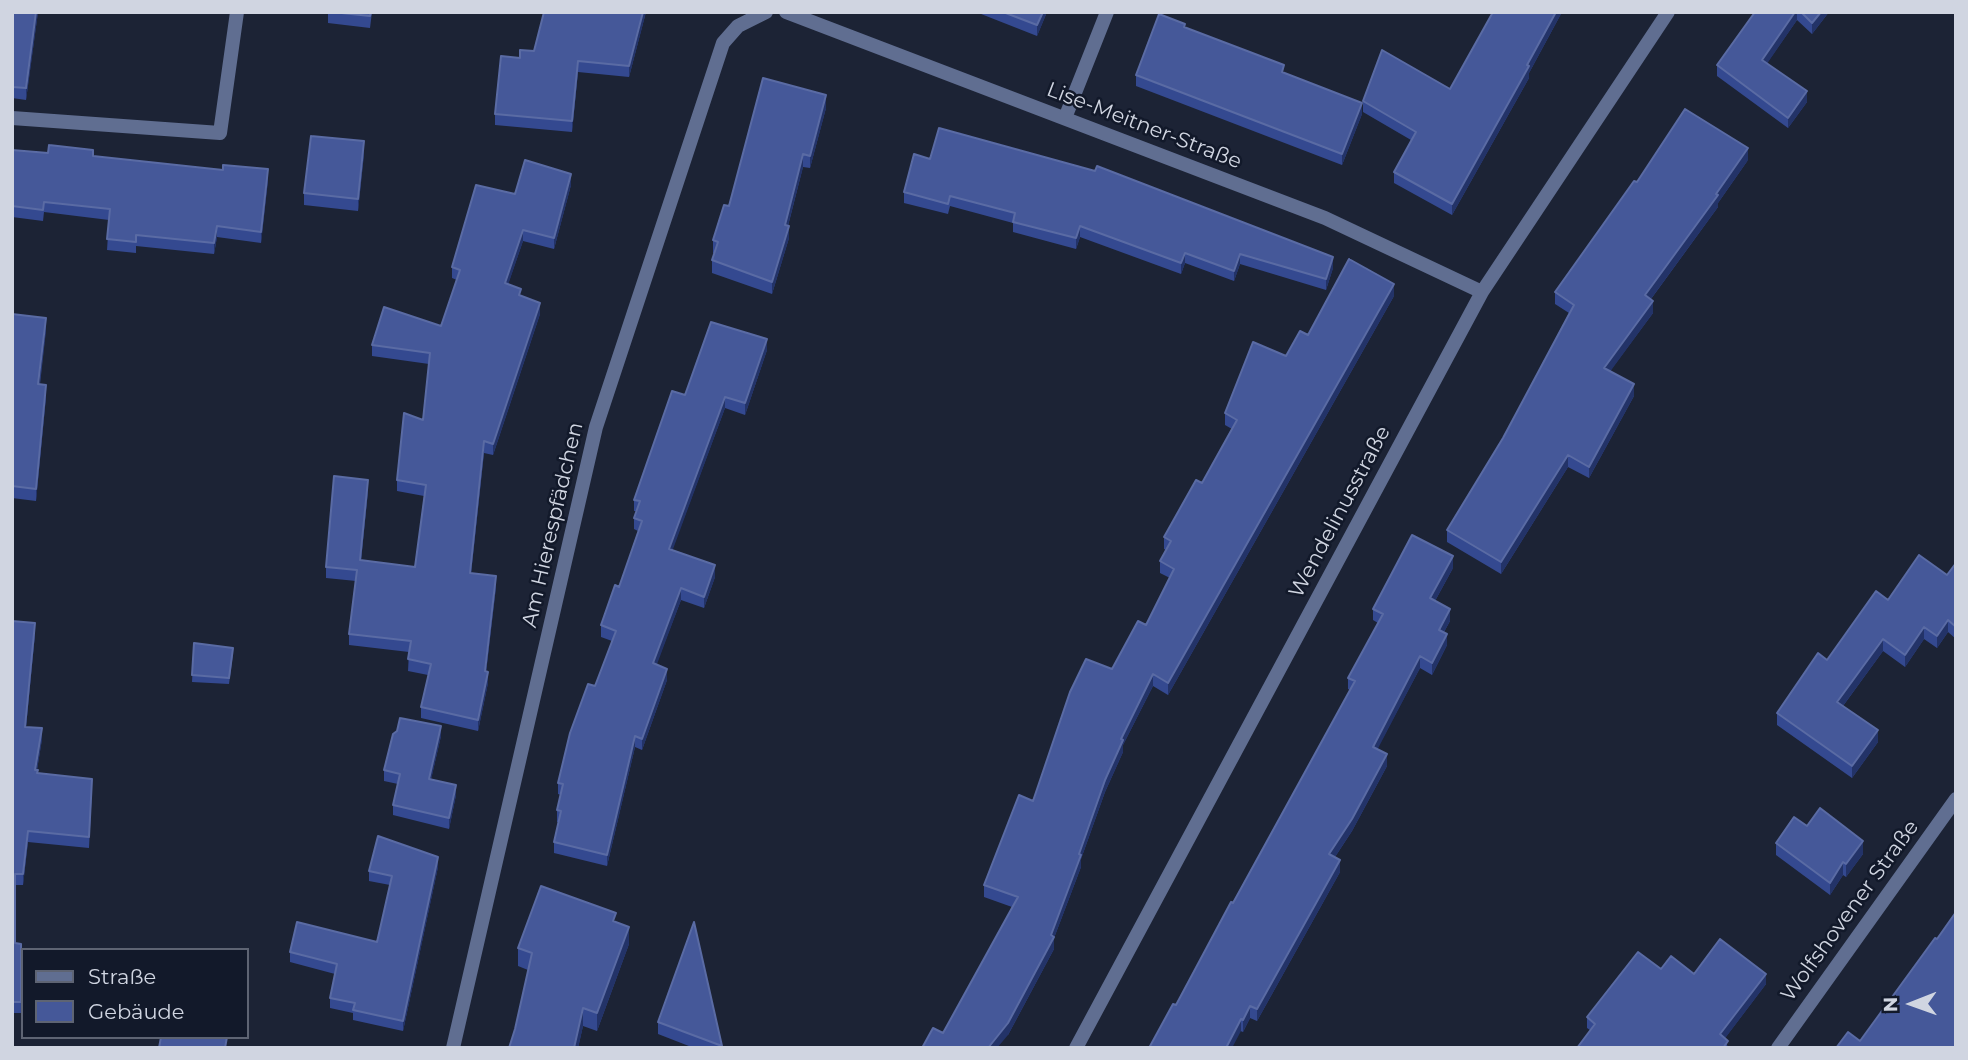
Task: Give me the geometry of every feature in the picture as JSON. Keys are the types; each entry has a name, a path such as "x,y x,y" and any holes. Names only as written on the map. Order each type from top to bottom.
{"street":[{"path":"12,118 220,133 237,12"},
{"name":"Am Hierespfädchen","path":"453,1048 596,427 723,43 738,26 766,12"},
{"name":"Lise-Meitner-Straße","path":"786,12 1325,218 1482,292"},
{"path":"1065,118 1107,12"},
{"name":"Wendelinusstraße","path":"1076,1048 1482,292 1668,12"},
{"name":"Wolfshovener Straße","path":"1778,1048 1956,799"}],"building":[{"path":"12,12 36,12 26,88 12,87"},
{"path":"332,12 371,12 370,16"},
{"path":"544,12 643,12 629,66 578,61 572,121 495,114 501,56 520,58 520,50 534,51"},
{"path":"1003,12 1043,12 1037,25"},
{"path":"1493,12 1556,12 1452,204 1394,172 1416,132 1363,101 1382,50 1450,89"},
{"path":"1755,12 1795,12 1762,60 1807,91 1788,118 1717,65"},
{"path":"1801,12 1821,12 1812,23"},
{"path":"1159,14 1185,24 1184,27 1284,65 1282,72 1362,103 1342,154 1136,75"},
{"path":"763,78 826,95 810,156 803,154 785,225 789,226 772,282 712,260 718,242 713,240 724,205 729,206"},
{"path":"1685,109 1748,148 1716,194 1718,195 1645,295 1653,301 1604,368 1634,384 1589,467 1568,455 1501,562 1447,530 1503,438 1574,305 1555,292 1634,181 1637,182"},
{"path":"939,128 1095,171 1097,166 1333,257 1326,279 1240,254 1234,271 1185,253 1181,263 1080,226 1076,238 1013,222 1015,213 950,196 948,204 904,192 914,154 930,159"},
{"path":"311,136 364,141 358,199 304,193"},
{"path":"49,145 93,150 93,156 223,170 223,165 268,169 261,232 217,226 214,243 136,235 136,242 107,239 110,209 44,202 43,210 12,206 12,150 48,153"},
{"path":"525,160 571,174 554,238 523,230 505,283 521,289 519,295 540,303 493,444 484,441 470,573 496,576 485,671 488,672 478,720 421,707 431,664 408,659 411,641 349,634 357,570 326,567 334,476 368,480 360,560 415,567 426,485 397,480 404,413 423,420 430,353 372,345 384,307 441,326 460,270 452,267 476,185 515,194"},
{"path":"1349,259 1394,284 1168,683 1153,674 1121,739 1123,740 1105,780 1051,935 1054,937 1008,1023 988,1048 922,1048 933,1028 943,1033 1018,897 984,885 1019,795 1033,801 1070,692 1086,659 1112,669 1138,621 1146,625 1174,569 1160,561 1171,541 1164,537 1196,480 1202,483 1237,420 1225,413 1253,342 1286,356 1300,331 1308,335"},
{"path":"12,314 46,318 38,384 46,385 36,489 12,486"},
{"path":"711,322 767,339 745,403 725,397 669,549 715,565 704,597 681,588 653,663 667,669 642,739 635,736 607,855 554,842 561,811 557,810 563,784 558,783 570,733 588,684 595,686 616,631 601,625 615,585 619,587 642,521 634,518 640,501 634,500 672,391 685,395"},
{"path":"1412,535 1453,556 1430,598 1450,609 1439,630 1447,634 1432,663 1420,656 1373,747 1387,754 1352,819 1329,854 1340,860 1257,1009 1250,1006 1226,1048 1149,1048 1173,1004 1176,1005 1355,681 1348,678 1383,614 1373,609"},
{"path":"1919,555 1947,575 1956,563 1956,627 1948,620 1937,636 1924,627 1905,655 1883,639 1837,702 1878,730 1852,766 1777,713 1818,653 1827,660 1876,591 1888,600"},
{"path":"12,621 35,623 25,727 42,728 35,770 38,770 37,773 92,779 89,837 28,831 23,874 15,874 15,943 21,944 21,1002 12,1002"},
{"path":"194,643 233,648 229,678 192,675"},
{"path":"400,718 441,726 429,779 456,785 449,818 393,805 400,774 384,770"},
{"path":"1820,808 1863,841 1846,864 1843,862 1830,883 1776,843 1794,817 1807,826"},
{"path":"378,836 438,857 403,1021 353,1010 355,1003 330,998 337,964 290,952 297,922 377,942 392,876 369,871"},
{"path":"541,886 616,913 613,921 629,927 597,1013 583,1008 574,1048 509,1048 532,953 518,948"},
{"path":"1956,912 1956,1048 1836,1048 1848,1032 1860,1041"},
{"path":"694,922 722,1046 658,1022"},
{"path":"1720,939 1766,974 1720,1034 1728,1041 1723,1048 1577,1048 1595,1024 1587,1017 1638,952 1661,969 1671,956 1694,974"},
{"path":"161,1039 227,1039 225,1048 159,1048"}]}
